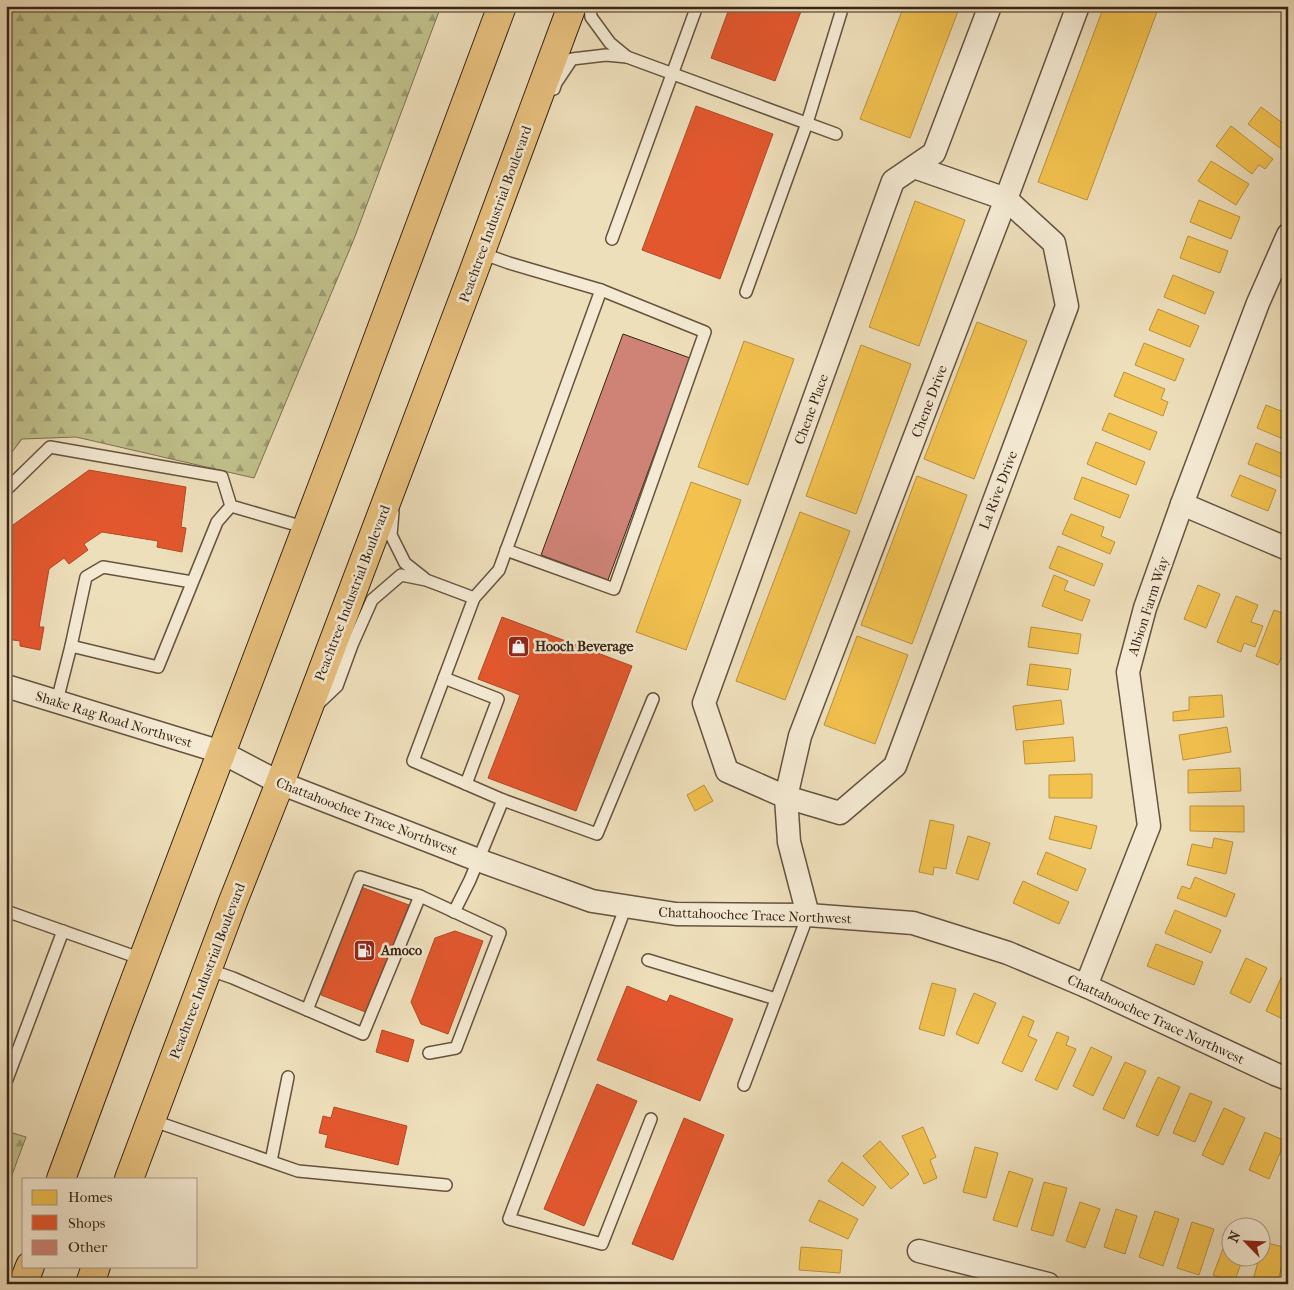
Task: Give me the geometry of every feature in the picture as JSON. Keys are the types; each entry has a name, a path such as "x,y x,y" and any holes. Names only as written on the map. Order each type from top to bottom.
{"highway":[{"path":"62,1178 142,959 502,6"},
{"name":"Peachtree Industrial Boulevard","path":"129,1178 207,969 280,783 498,207 572,6"},
{"path":"23,1284 29,1268"},
{"path":"90,1284 95,1268"}],"street":[{"name":"Chene Place","path":"786,797 727,771 704,703 893,181 934,152 990,6"},
{"name":"Chene Drive","path":"808,915 789,842 786,797 800,736 1078,6"},
{"name":"La Rive Drive","path":"786,797 840,813 895,766 1067,306 1054,243 1006,199 914,166"},
{"name":"Albion Farm Way","path":"1086,986 1149,826 1128,672 1145,608 1258,303 1288,235"},
{"path":"1182,504 1288,549"},
{"name":"Shake Rag Road Northwest","path":"6,686 221,752"},
{"name":"Chattahoochee Trace Northwest","path":"221,752 280,783 478,860 592,901 676,914 808,915 913,923 1008,953 1086,986 1288,1079"},
{"path":"919,1251 1048,1284"}],"lane":[{"path":"590,6 591,17 610,43 627,57"},
{"path":"612,238 697,6"},
{"path":"746,292 807,123 842,6"},
{"path":"550,101 556,83 572,59 606,55 627,57 836,134"},
{"path":"498,207 524,170"},
{"path":"480,254 602,290 705,332 614,589 506,550"},
{"path":"602,290 499,570 474,598 413,761 504,800 597,834 653,699"},
{"path":"6,490 50,447 222,477 231,506"},
{"path":"396,477 391,535 405,563 426,580"},
{"path":"231,506 306,528"},
{"path":"71,646 158,667 217,522 231,506"},
{"path":"57,701 86,577 103,567 192,582"},
{"path":"305,717 338,686 352,645 372,600 401,575 426,580 474,598"},
{"path":"444,678 498,699 466,784"},
{"path":"454,912 504,800"},
{"path":"307,1010 360,877 420,896 500,933 456,1048 429,1053"},
{"path":"207,969 233,978 363,1034 420,896"},
{"path":"626,906 509,1219 602,1244 651,1119"},
{"path":"6,911 142,959"},
{"path":"744,1085 808,915"},
{"path":"6,1082 63,931"},
{"path":"648,960 776,999"},
{"path":"271,1161 288,1077"},
{"path":"151,1120 298,1171 446,1185"}],"green space":[{"path":"6,6 441,6 354,239 254,478 76,437 22,439 6,460"},
{"path":"6,1131 26,1137 6,1191"}],"building: Homes":[{"path":"904,6 960,6 910,138 860,119"},
{"path":"1104,6 1151,6 1158,9 1087,200 1038,182"},
{"path":"1261,107 1288,127 1288,154 1248,124"},
{"path":"1231,126 1273,159 1265,169 1259,165 1252,174 1216,146"},
{"path":"1211,161 1249,184 1236,205 1198,181"},
{"path":"1199,200 1240,217 1231,239 1190,222"},
{"path":"915,201 965,220 919,346 869,327"},
{"path":"1188,236 1228,251 1220,273 1180,258"},
{"path":"1173,275 1214,292 1205,314 1164,297"},
{"path":"1158,309 1199,326 1190,347 1149,330"},
{"path":"977,322 1027,341 974,479 924,459"},
{"path":"744,341 794,359 748,485 698,467"},
{"path":"1144,343 1184,359 1175,381 1135,365"},
{"path":"861,345 911,364 856,514 806,496"},
{"path":"1124,372 1165,389 1161,399 1168,402 1163,416 1114,396"},
{"path":"1266,405 1288,414 1288,441 1257,428"},
{"path":"1109,413 1157,432 1150,450 1102,430"},
{"path":"1096,442 1145,462 1136,485 1087,464"},
{"path":"1256,443 1288,456 1288,465 1283,478 1248,464"},
{"path":"1240,475 1276,490 1268,511 1231,496"},
{"path":"917,476 967,495 912,644 861,625"},
{"path":"1082,477 1129,495 1120,518 1074,499"},
{"path":"691,482 741,500 686,650 636,632"},
{"path":"800,512 850,531 785,700 736,681"},
{"path":"1071,514 1104,527 1101,536 1115,542 1110,554 1062,534"},
{"path":"1058,546 1103,564 1094,586 1049,568"},
{"path":"1054,575 1068,581 1064,590 1090,600 1082,621 1042,606"},
{"path":"1198,585 1220,594 1206,628 1184,619"},
{"path":"1236,596 1258,605 1251,622 1263,626 1255,647 1244,643 1241,652 1217,642"},
{"path":"1274,610 1288,615 1288,642 1278,665 1256,656"},
{"path":"1031,627 1081,634 1078,654 1028,647"},
{"path":"857,636 908,655 875,744 824,725"},
{"path":"1030,664 1071,669 1068,690 1027,685"},
{"path":"1222,695 1224,717 1173,721 1173,712 1189,710 1189,697"},
{"path":"1061,700 1064,724 1016,730 1013,706"},
{"path":"1227,727 1231,752 1183,760 1179,735"},
{"path":"1073,737 1075,761 1025,764 1023,741"},
{"path":"1240,768 1241,791 1188,793 1188,770"},
{"path":"1092,774 1092,798 1049,798 1049,775"},
{"path":"704,785 713,801 695,811 687,795"},
{"path":"1190,806 1244,806 1244,832 1190,831"},
{"path":"1055,816 1097,826 1091,849 1049,839"},
{"path":"930,820 954,825 946,869 934,867 933,875 919,872"},
{"path":"968,836 990,843 978,880 956,873"},
{"path":"1214,838 1233,842 1226,874 1187,865 1192,844 1212,848"},
{"path":"1046,852 1086,869 1077,891 1037,874"},
{"path":"1195,877 1235,894 1226,917 1177,898 1182,886 1190,889"},
{"path":"1023,881 1069,902 1059,924 1013,903"},
{"path":"1175,910 1221,930 1211,953 1165,933"},
{"path":"1156,944 1203,962 1194,985 1147,966"},
{"path":"1246,958 1267,968 1250,1003 1230,993"},
{"path":"1286,967 1288,968 1287,1021 1266,1011"},
{"path":"932,983 956,989 944,1036 919,1029"},
{"path":"974,993 996,1003 978,1044 956,1034"},
{"path":"1023,1016 1034,1021 1028,1036 1037,1040 1022,1072 1002,1063"},
{"path":"1057,1032 1069,1037 1066,1045 1076,1049 1057,1090 1035,1080"},
{"path":"1091,1047 1112,1057 1093,1096 1073,1086"},
{"path":"1125,1062 1146,1071 1124,1119 1103,1109"},
{"path":"1158,1077 1180,1087 1158,1136 1136,1126"},
{"path":"1190,1093 1212,1102 1195,1142 1173,1133"},
{"path":"1224,1108 1245,1118 1223,1165 1202,1155"},
{"path":"923,1127 936,1157 930,1160 937,1178 924,1184 902,1136"},
{"path":"1265,1132 1285,1141 1269,1179 1249,1170"},
{"path":"880,1141 909,1174 891,1189 863,1156"},
{"path":"975,1147 998,1153 986,1198 963,1192"},
{"path":"842,1162 876,1187 863,1206 828,1181"},
{"path":"1009,1171 1033,1179 1017,1227 993,1220"},
{"path":"1044,1182 1067,1188 1053,1236 1031,1230"},
{"path":"819,1200 858,1219 848,1239 809,1221"},
{"path":"1080,1202 1100,1209 1085,1248 1066,1241"},
{"path":"1116,1209 1137,1216 1125,1254 1104,1247"},
{"path":"1155,1211 1179,1219 1163,1266 1139,1257"},
{"path":"1192,1222 1214,1229 1199,1275 1177,1268"},
{"path":"1272,1244 1287,1248 1277,1284 1252,1284 1256,1268 1272,1268"},
{"path":"801,1247 842,1250 840,1273 799,1270"},
{"path":"1222,1251 1222,1268 1239,1268 1234,1283 1213,1275"}],"building: Shops":[{"path":"730,6 803,6 775,81 711,58"},
{"path":"696,106 773,134 720,279 642,250"},
{"path":"89,470 186,487 181,527 186,528 182,552 157,547 158,541 102,532 84,544 88,550 69,564 64,558 49,569 39,627 44,627 40,650 20,646 20,641 6,639 6,530"},
{"path":"502,617 632,666 576,811 488,778 520,695 478,679"},
{"name":"Amoco","path":"361,887 409,905 368,1013 321,995"},
{"path":"455,931 483,941 448,1034 421,1024 411,1002 435,938"},
{"path":"627,986 667,1002 670,995 733,1019 700,1101 597,1060"},
{"path":"382,1030 414,1040 408,1062 376,1052"},
{"path":"597,1084 637,1101 584,1226 544,1209"},
{"path":"334,1107 407,1126 398,1165 325,1147 328,1135 319,1133 323,1116 331,1118"},
{"path":"684,1118 724,1135 673,1260 632,1244"}],"building: Other":[{"path":"623,334 690,358 608,580 541,555"}],"place":[{"name":"Hooch Beverage","path":"519,646"},
{"name":"Amoco","path":"365,950"}]}
